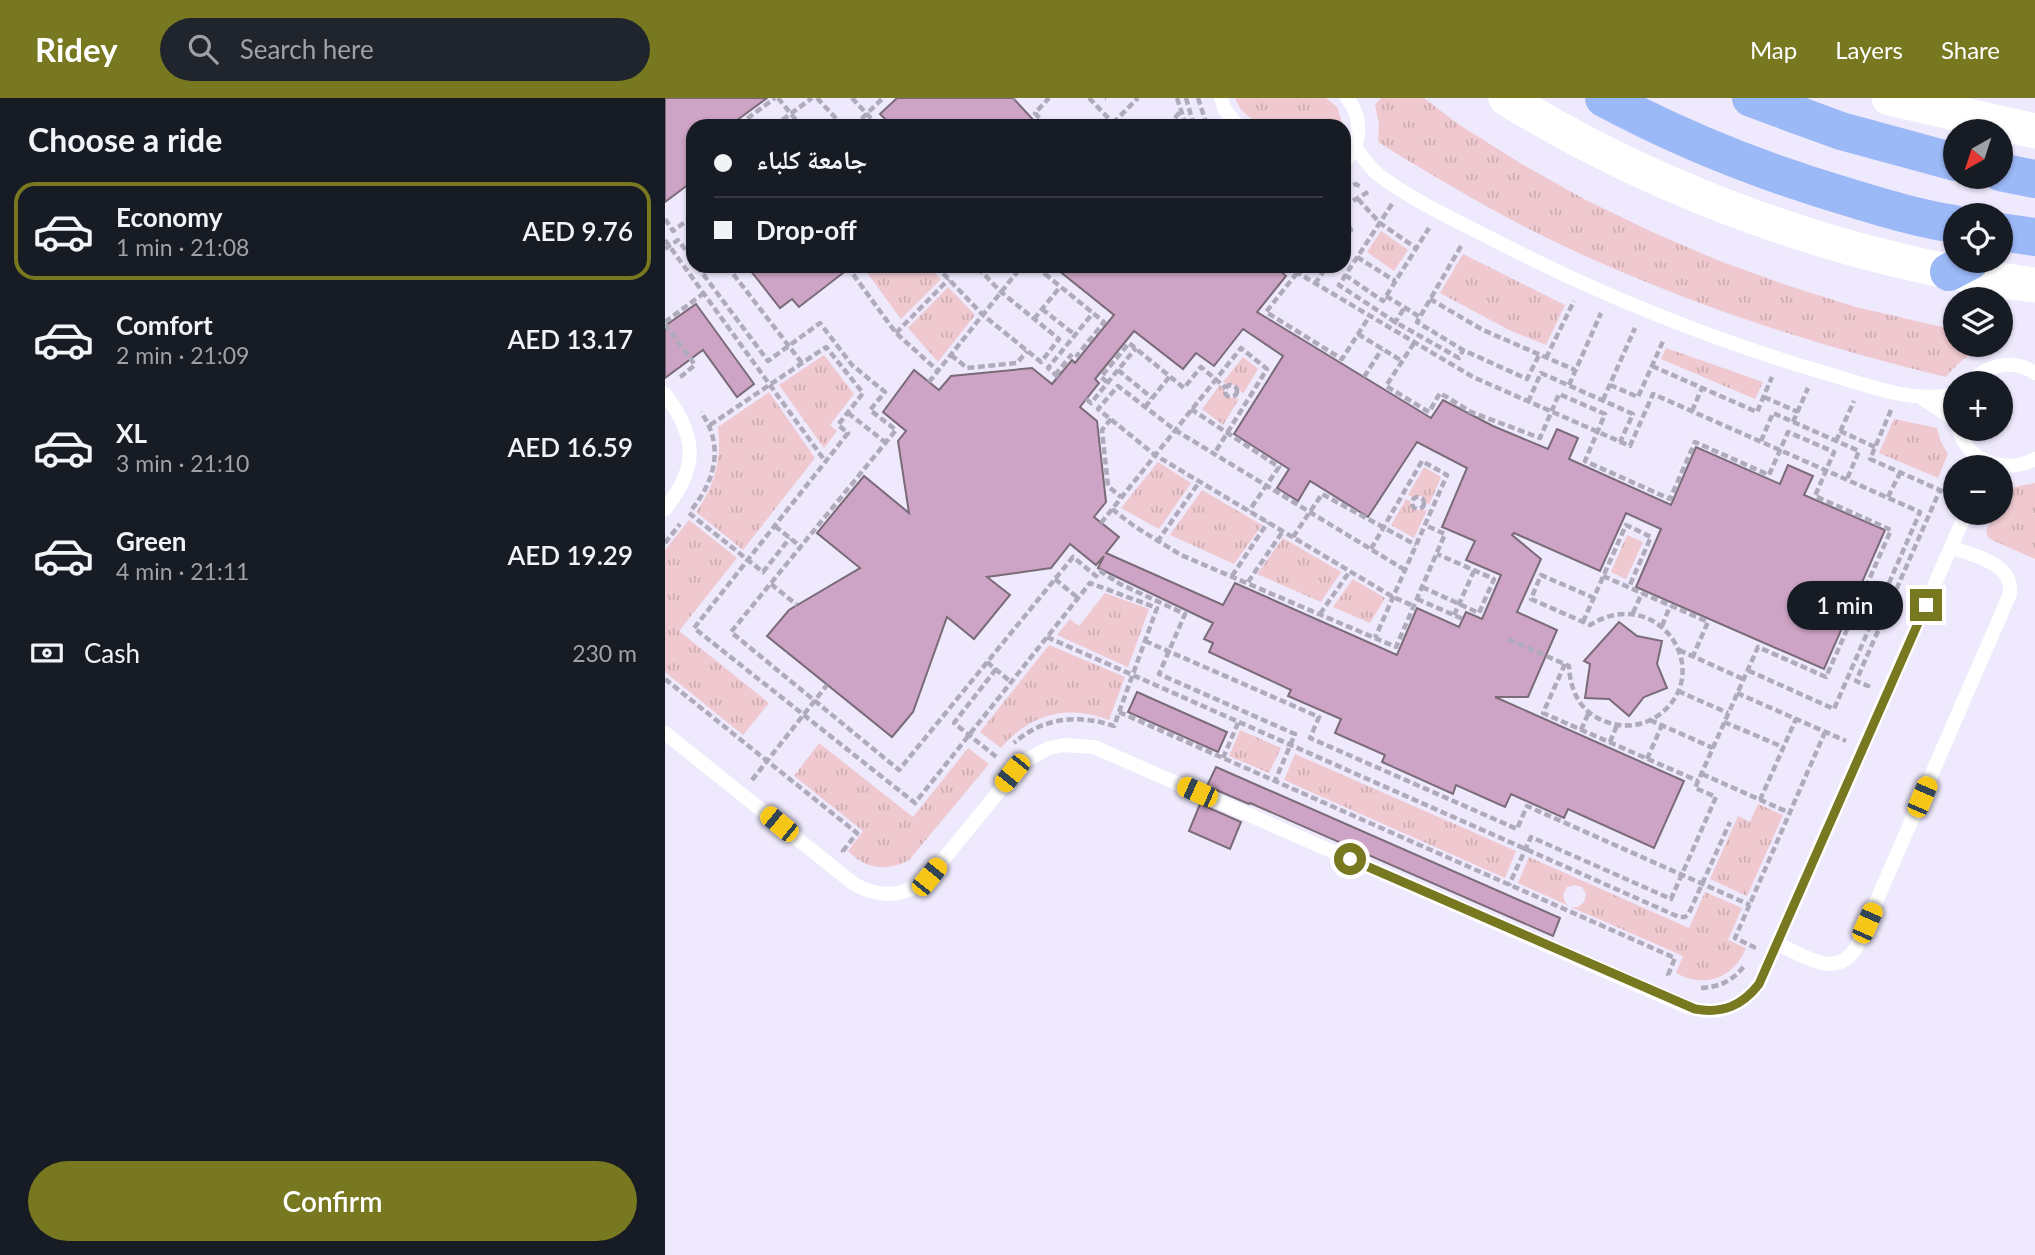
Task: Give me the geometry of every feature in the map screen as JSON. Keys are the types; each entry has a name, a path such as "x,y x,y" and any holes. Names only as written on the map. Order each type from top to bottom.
{"highway":[{"path":"1604,98 1689,139 1752,164 1867,203 1943,221"},
{"path":"1751,98 1841,131 1943,159"},
{"path":"2013,175 2035,179"}],"street":[{"path":"1506,98 1630,165 1705,198 1785,227 1943,263"},
{"path":"1889,98 2035,131"},
{"path":"1985,273 2035,285"}],"lane":[{"path":"1221,98 1225,110 1232,119"},
{"path":"1347,98 1357,115 1359,125 1355,147 1351,153"},
{"path":"1355,147 1379,175"},
{"path":"1351,166 1379,175 1525,257 1653,314 1786,361 1921,398 1943,412"},
{"path":"1983,371 1991,367 2017,365 2035,373"},
{"path":"665,394 677,410 688,433 690,458 684,483 665,509"},
{"path":"1921,398 1943,395"},
{"path":"2013,466 2035,459"},
{"path":"665,733 854,884 879,895 893,895 918,886 929,877 1023,762 1049,748 1079,744 1094,747 1695,1009 1719,1011 1742,1002 1759,984 1961,525"},
{"path":"1777,943 1816,962 1831,965 1852,955 1862,936 2010,594 2010,580 2002,569 1951,547"}],"path":[{"path":"747,119 777,98 795,119"},
{"path":"783,119 814,98 836,119"},
{"path":"852,98 871,119"},
{"path":"861,119 883,98"},
{"path":"1040,119 1035,113 1049,98"},
{"path":"1089,98 1108,119"},
{"path":"1119,119 1138,98"},
{"path":"1177,98 1183,119"},
{"path":"1186,98 1192,119"},
{"path":"1198,98 1205,119"},
{"path":"1174,119 1180,111"},
{"path":"1351,263 1402,189"},
{"path":"1351,202 1368,191"},
{"path":"1358,199 1380,223 1416,248"},
{"path":"665,219 673,231 686,221"},
{"path":"1429,228 1383,301 1345,275 1339,285 1395,322 1459,358 1463,350"},
{"path":"665,240 667,248 686,271"},
{"path":"667,248 678,240 686,251"},
{"path":"1461,246 1417,322 1463,350 1527,379 1539,355"},
{"path":"1357,257 1395,281"},
{"path":"688,273 825,461"},
{"path":"702,273 768,361 821,323 852,365 885,392 870,410 896,430 731,632 899,770 1073,557 1096,576 1100,570 1120,584 1185,614 1159,674 1295,734 1275,781"},
{"path":"732,273 801,363"},
{"path":"852,273 896,332 939,371"},
{"path":"943,273 983,315 1041,362 1059,339 1001,292 983,273"},
{"path":"929,382 1015,273"},
{"path":"1046,273 1104,322 1057,376 1048,368 1093,313"},
{"path":"1369,317 1342,359 1266,312 1297,273 1473,377 1630,446 1653,394 1920,512 1834,709 1747,670"},
{"path":"1315,284 1322,273"},
{"path":"896,332 949,279"},
{"path":"1034,319 1060,287"},
{"path":"665,322 704,293"},
{"path":"1386,296 1420,317"},
{"path":"1430,299 1483,330 1575,370"},
{"path":"1546,358 1574,301"},
{"path":"1390,329 1405,307"},
{"path":"1042,309 1075,335"},
{"path":"1569,385 1601,313"},
{"path":"1603,400 1635,328"},
{"path":"1358,334 1402,361"},
{"path":"1610,385 1638,397 1664,339"},
{"path":"1107,382 1101,377 1129,343 1184,388 1201,367 1226,388 1234,386 1237,389 1236,394 1247,401"},
{"path":"1414,343 1386,386 1429,412 1440,393 1471,412 1540,438 1559,394 1605,414 1585,461 1670,499 1695,442 1769,475 1788,432 1834,452 1815,496 1891,530 1826,677 1758,647 1695,788 1716,797 1671,899 1531,837 1509,885"},
{"path":"710,425 826,346 863,393 838,425 848,433 694,628 915,803 1090,583 1157,608 1114,726 1083,719 1059,720 1035,728 1010,747"},
{"path":"1065,348 1075,357"},
{"path":"1086,399 1091,403 1136,348"},
{"path":"1101,523 1241,348 1267,369 1214,454"},
{"path":"1364,377 1382,349"},
{"path":"951,355 967,368 1017,363 1027,351"},
{"path":"1652,366 1757,412 1772,377"},
{"path":"1118,370 1152,398"},
{"path":"1528,402 1541,373 1569,385 1633,414 1621,442"},
{"path":"1145,407 1170,376"},
{"path":"1405,570 1175,430 1118,386 1098,410 1155,455 1393,597 1414,606"},
{"path":"1692,411 1702,388"},
{"path":"1793,422 1808,388"},
{"path":"1581,404 1586,393"},
{"path":"1763,397 1798,412"},
{"path":"1836,441 1854,401"},
{"path":"1191,409 1279,467 1249,511"},
{"path":"1891,410 1870,459 1943,491"},
{"path":"848,412 886,443"},
{"path":"1761,441 1773,413 1859,451 1847,479"},
{"path":"1111,419 1102,430 1108,486 1121,497"},
{"path":"1840,431 1875,447"},
{"path":"1811,442 1816,432"},
{"path":"1371,549 1422,461 1447,475 1375,638"},
{"path":"1888,497 1900,473"},
{"path":"1157,542 1200,481"},
{"path":"1873,674 1868,686 1856,681 1940,490"},
{"path":"1293,537 1322,494 1416,545"},
{"path":"1402,494 1412,500 1416,509 1423,506 1432,510"},
{"path":"1112,509 1157,542 1181,555 1396,647 1445,534 1425,525"},
{"path":"689,513 763,572 790,538"},
{"path":"1232,576 1268,522"},
{"path":"1583,622 1626,525 1651,537 1629,587"},
{"path":"775,526 801,547"},
{"path":"1248,582 1283,531"},
{"path":"1422,587 1479,613 1494,579 1437,554"},
{"path":"1454,615 1474,570"},
{"path":"1320,614 1350,571"},
{"path":"1508,639 1569,666 1573,691 1589,712 1598,718 1629,726 1650,720 1671,703 1678,691 1682,663 1679,649 1662,626 1633,613 1610,614 1590,625 1531,599 1541,575 1594,598"},
{"path":"1603,576 1708,622 1693,656"},
{"path":"1055,579 1078,598"},
{"path":"771,583 797,605"},
{"path":"1633,613 1642,593"},
{"path":"1417,599 1462,619"},
{"path":"1893,628 1904,604"},
{"path":"1662,626 1670,606"},
{"path":"1047,637 1682,918 1689,913 1730,822"},
{"path":"1145,640 1319,718 1310,738 1517,829 1527,806 1750,905"},
{"path":"1679,649 1744,679"},
{"path":"987,662 1011,682"},
{"path":"1565,664 1543,713 1698,781"},
{"path":"996,669 954,723 999,759"},
{"path":"665,679 857,833 843,851 851,859"},
{"path":"741,794 827,685"},
{"path":"1678,691 1728,713"},
{"path":"1737,693 1862,748"},
{"path":"1119,712 1675,958 1668,975 1679,983"},
{"path":"1581,730 1589,712"},
{"path":"1760,800 1795,719"},
{"path":"1650,720 1713,748"},
{"path":"1724,722 1783,747"},
{"path":"1223,758 1238,723"},
{"path":"1610,742 1617,725"},
{"path":"1647,759 1662,725"},
{"path":"1751,955 1754,947 1735,938 1825,732"},
{"path":"991,770 1004,753"},
{"path":"1702,774 1790,813"},
{"path":"1691,987 1716,986 1728,981 1739,973 1747,962"}],"green space":[{"path":"1235,98 1326,98 1337,107 1341,119 1252,119 1241,110"},
{"path":"1381,98 1424,98 1458,124 1520,163 1584,199 1650,231 1717,260 1786,285 1856,307 1943,327 1943,357 1968,357 1952,371 1943,371 1943,376 1761,325 1627,274 1530,230 1378,142 1379,124 1375,105"},
{"path":"1381,231 1408,250 1394,271 1367,252"},
{"path":"1463,254 1565,305 1546,345 1509,330 1440,293"},
{"path":"867,273 935,273 941,279 901,319"},
{"path":"948,287 975,315 938,362 908,328"},
{"path":"1666,348 1763,382 1755,399 1661,359"},
{"path":"824,355 854,394 830,425 837,431 824,448 779,385"},
{"path":"1243,357 1258,369 1243,394 1235,385 1223,382"},
{"path":"1220,385 1227,397 1239,399 1223,425 1202,409"},
{"path":"769,392 815,458 743,550 696,512 716,472 718,427"},
{"path":"1894,419 1937,428 1948,454 1943,455 1943,466 1938,478 1879,453"},
{"path":"1158,462 1191,483 1159,529 1121,508"},
{"path":"1424,467 1441,477 1429,505 1421,496 1408,495"},
{"path":"2035,483 2035,559 1994,541 1988,537 1986,531 1989,525 2013,525 2013,487"},
{"path":"1202,490 1262,525 1234,564 1170,535"},
{"path":"1406,499 1414,510 1427,510 1414,538 1391,525"},
{"path":"689,520 737,558 679,631 769,703 743,735 665,672 665,550"},
{"path":"1627,535 1643,542 1626,579 1611,572"},
{"path":"1283,538 1341,572 1321,602 1257,574"},
{"path":"1353,579 1385,598 1370,623 1333,607"},
{"path":"1105,593 1149,609 1128,667 1057,635 1070,619 1079,626"},
{"path":"1049,645 1125,677 1109,720 1078,713 1050,715 1024,727 1001,748 980,732"},
{"path":"1240,730 1281,748 1269,773 1229,756"},
{"path":"819,743 913,817 968,748 989,764 909,860 893,866 877,867 862,862 848,851 863,831 794,776"},
{"path":"1295,754 1516,851 1505,878 1284,780"},
{"path":"1758,804 1783,815 1747,896 1710,879 1738,816 1750,822"},
{"path":"1529,857 1689,928 1705,892 1742,908 1728,940 1746,948 1734,967 1717,978 1687,978 1676,973 1683,956 1571,907 1578,907 1584,902 1586,894 1582,887 1567,887 1563,897 1569,906 1518,883"}],"building":[{"path":"665,98 767,98 738,119 686,119 686,186 665,202"},
{"path":"897,98 1013,98 1032,119 885,119 880,114"},
{"path":"752,273 843,273 799,307 792,299 780,308"},
{"path":"1062,273 1283,273 1286,276 1257,312 1431,418 1443,400 1493,426 1548,449 1557,429 1578,438 1569,459 1671,505 1696,447 1780,484 1788,465 1813,476 1804,495 1885,530 1824,669 1636,587 1661,529 1626,513 1600,571 1514,533 1512,535 1541,559 1517,612 1557,630 1528,697 1495,697 1684,781 1654,848 1568,809 1564,818 1511,794 1505,807 1456,785 1453,794 1382,762 1385,755 1335,733 1341,719 1288,696 1291,690 1209,652 1213,643 1204,639 1213,623 1098,568 1104,556 1096,565 1070,544 1051,568 987,577 1010,595 974,639 947,617 913,712 892,737 767,636 789,610 860,568 817,533 864,476 909,513 898,441 906,431 883,412 914,370 939,390 951,376 1032,368 1052,384 1072,360 1075,363 1114,315","holes":["1243,329 1283,356 1234,434 1289,469 1277,488 1298,501 1310,481 1368,517 1417,442 1467,468 1442,527 1475,541 1466,560 1501,575 1482,619 1466,612 1459,627 1417,608 1397,655 1235,583 1223,605 1106,553 1119,537 1094,517 1106,502 1097,421 1080,407 1099,383 1095,379 1134,331 1183,369 1196,353 1214,366"]},
{"path":"696,304 754,384 737,397 703,350 665,378 665,326"},
{"path":"1619,622 1637,636 1662,641 1657,664 1667,688 1644,697 1629,716 1609,699 1585,698 1590,664 1584,661"},
{"path":"1137,692 1227,732 1218,752 1128,712"},
{"path":"1216,767 1560,918 1553,936 1207,786"},
{"path":"1200,804 1241,822 1230,849 1189,831"}],"route":[{"path":"1350,859 1695,1009 1707,1012 1731,1007 1742,1002 1759,984 1926,605"}]}
